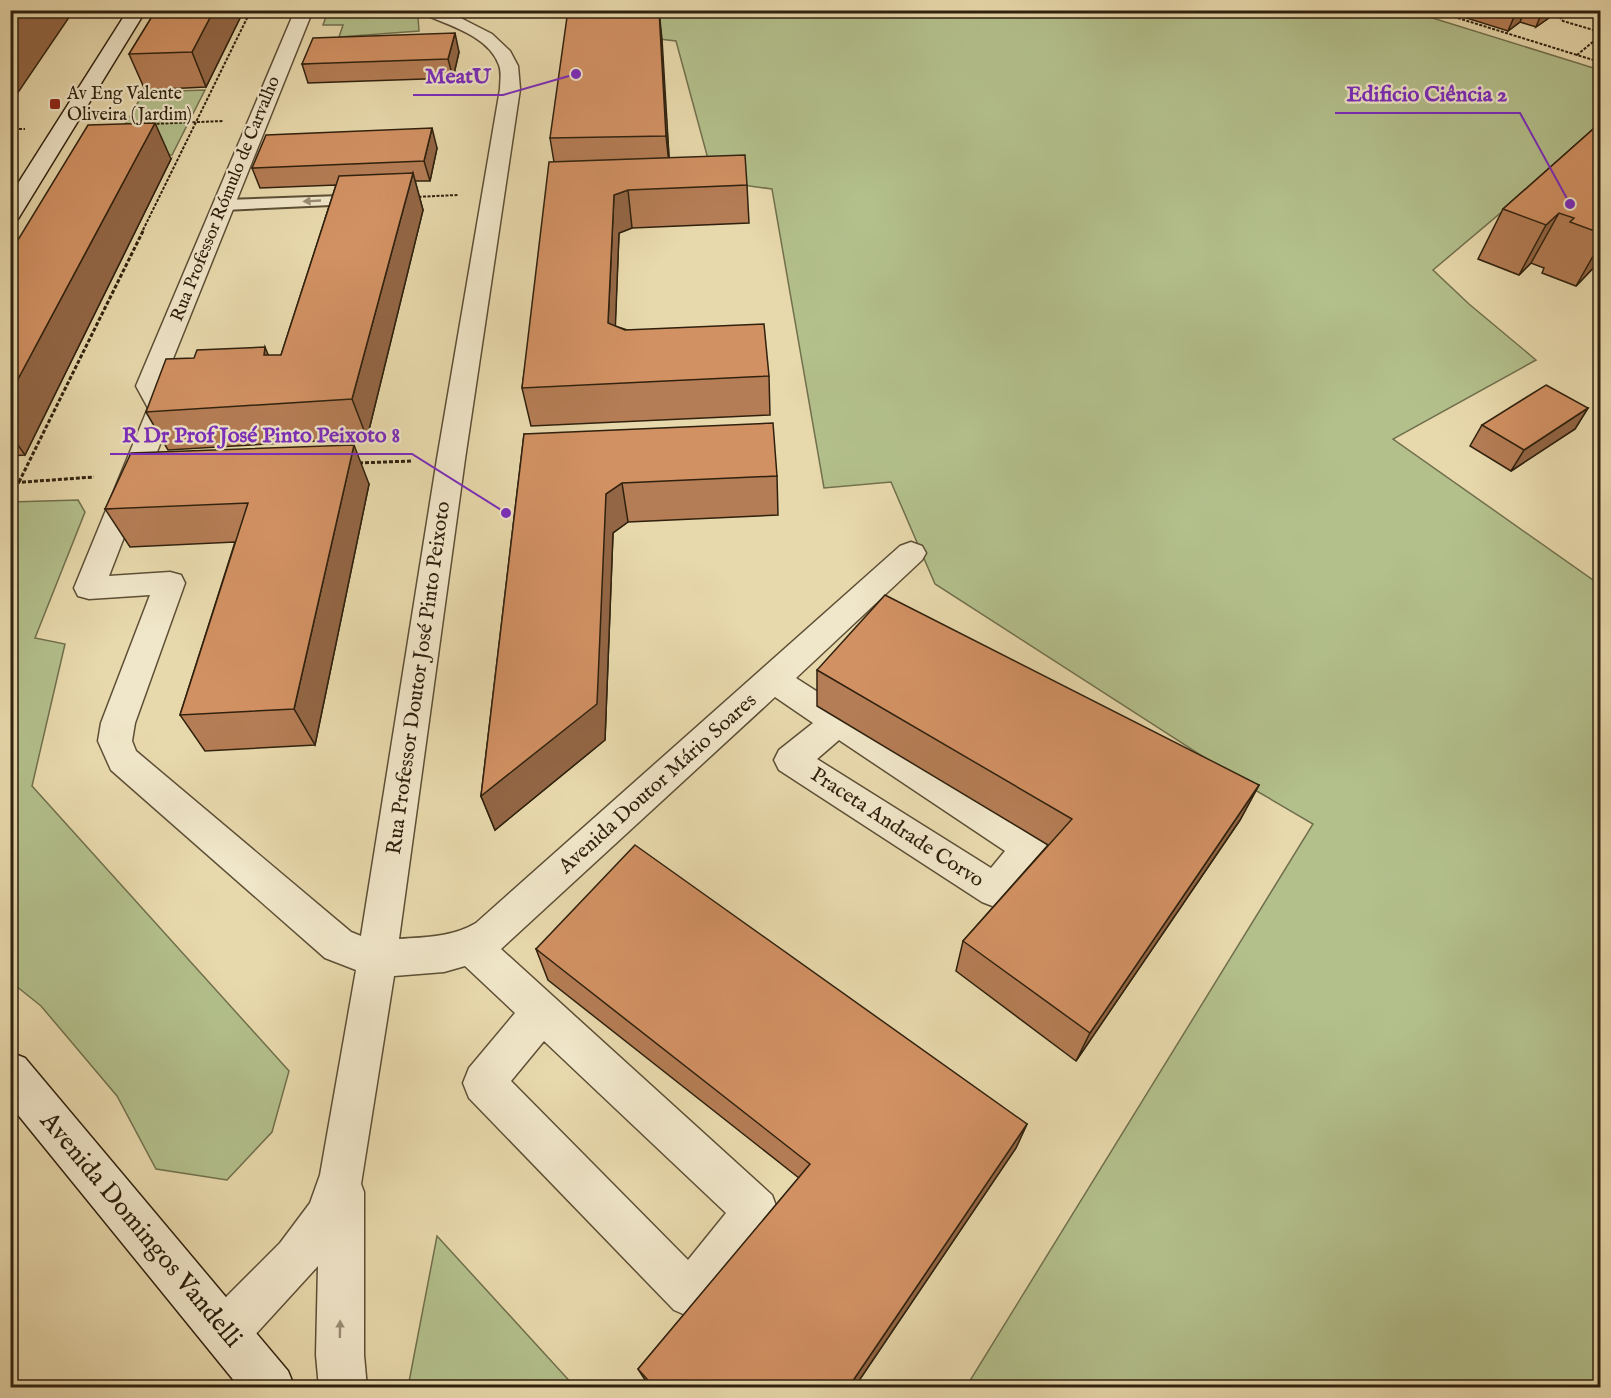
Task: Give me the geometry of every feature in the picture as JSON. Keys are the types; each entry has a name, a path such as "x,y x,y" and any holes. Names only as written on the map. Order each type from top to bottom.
{"street":[{"path":"10,214 137,10"},
{"name":"Rua Professor Rómulo de Carvalho","path":"133,475 161,408 160,386 224,205 304,10"},
{"name":"Rua Professor Doutor José Pinto Peixoto","path":"343,1388 340,1355 342,1175 510,89 510,68 492,42 429,10"},
{"path":"133,475 89,588 171,583 118,723 115,741 123,760 339,946 377,960"},
{"name":"Avenida Doutor Mário Soares","path":"377,960 444,954 471,946 490,935 911,553"},
{"name":"Praceta Andrade Corvo","path":"772,679 1030,848 995,890 791,760 837,722"},
{"path":"471,946 756,1211 690,1294 483,1083 542,1013"},
{"name":"Avenida Domingos Vandelli","path":"10,1072 271,1388"},
{"name":"Rua Professor Doutor José Pinto Peixoto","path":"226,1331 296,1259 328,1216 342,1175"}],"lane":[{"path":"224,205 340,200 330,233"}],"path":[{"path":"19,482 250,10"},
{"path":"1432,10 1600,62"},
{"path":"1553,10 1563,21 1600,34 1577,55"},
{"path":"148,124 260,119"},
{"path":"10,129 66,127"},
{"path":"410,197 492,194"},
{"path":"357,463 451,459"},
{"path":"10,483 133,475"}],"green space":[{"path":"328,11 402,11 418,17 419,31 339,37 343,25 323,25"},
{"path":"618,11 1410,11 1600,70 1600,129 1433,270 1469,304 1536,360 1393,439 1600,585 1600,1387 966,1387 1313,824 1255,790 935,584 891,482 824,488 772,189 714,181 676,41 625,35"},
{"path":"205,90 172,155 106,157 144,92"},
{"path":"78,500 85,512 35,638 65,644 32,786 289,1071 272,1132 227,1180 156,1169 117,1096 41,1006 11,982 11,502"},
{"path":"437,1236 575,1387 408,1387"}],"building":[{"path":"10,10 19,10 10,22"},
{"path":"156,10 214,10 192,52 129,54"},
{"path":"568,10 659,10 666,136 550,138"},
{"path":"455,33 448,59 302,64 313,38"},
{"path":"155,123 10,394 10,253 88,125"},
{"path":"1600,123 1600,233 1570,222 1574,218 1559,213 1546,225 1503,209"},
{"path":"432,128 424,161 252,168 266,135"},
{"path":"745,155 747,185 628,190 614,195 608,323 625,330 764,324 769,376 522,388 549,162"},
{"path":"413,173 352,399 146,412 166,359 194,358 197,350 265,347 264,355 281,355 339,176"},
{"path":"1546,385 1588,408 1524,450 1482,425"},
{"path":"773,423 777,476 622,483 606,494 597,704 481,796 524,434"},
{"path":"354,445 294,709 180,715 248,503 105,509 131,453"},
{"path":"885,595 1259,785 1090,1033 963,941 1072,819 817,670"},
{"path":"635,845 1027,1124 848,1388 655,1388 638,1369 810,1164 536,949"}],"place":[{"name":"MeatU","path":"576,74"},
{"name":"Av Eng Valente Oliveira (Jardim)","path":"55,104"},
{"name":"Edificio Ciência 2","path":"1570,204"},
{"name":"R Dr Prof José Pinto Peixoto 8","path":"506,513"}]}
